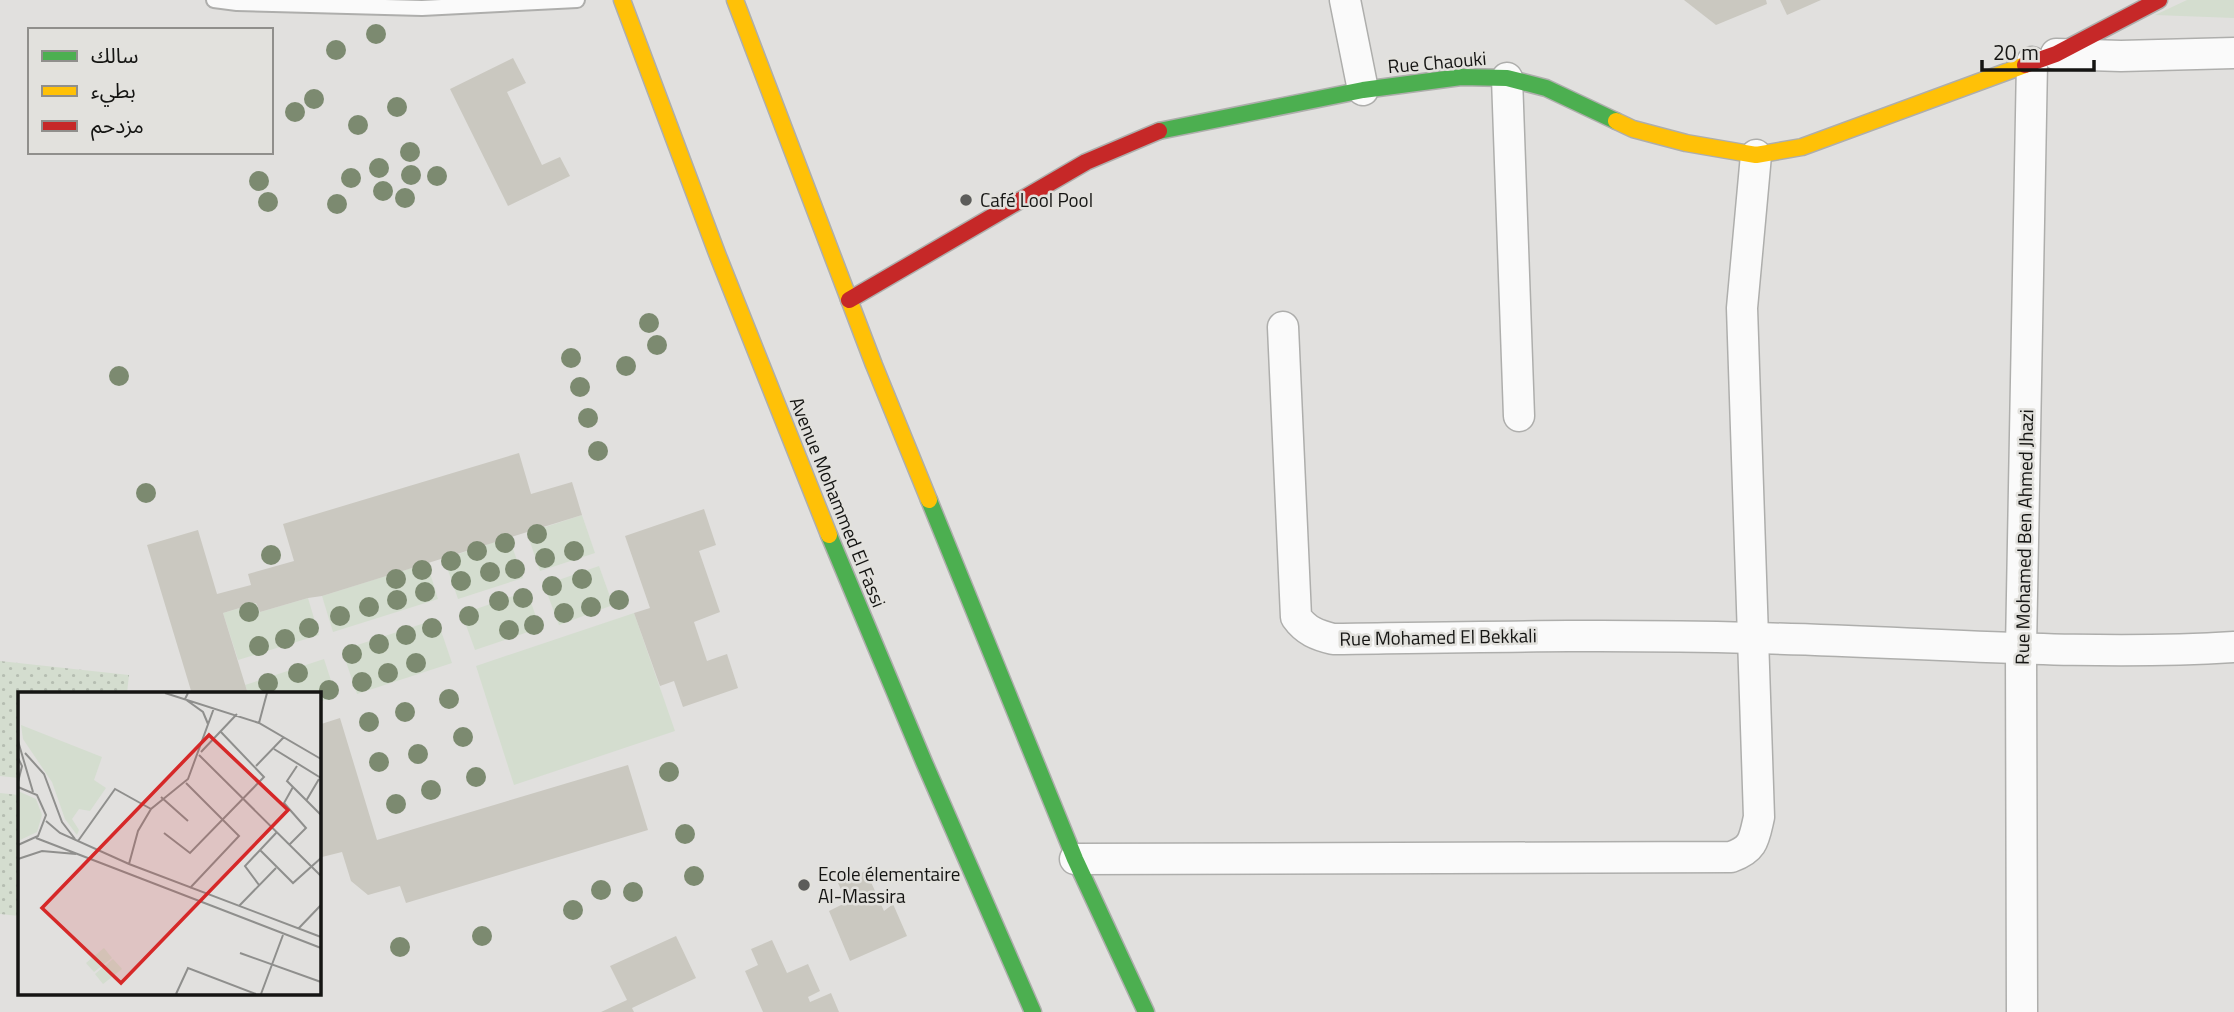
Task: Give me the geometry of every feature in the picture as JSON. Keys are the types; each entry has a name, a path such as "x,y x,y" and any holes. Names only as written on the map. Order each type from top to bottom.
{"main road":[{"name":"Avenue Mohammed El Fassi","path":"622,0 700,213 858,608 1033,1012"},
{"path":"735,0 849,300 1075,859 1146,1012"},
{"name":"Rue Chaouki","path":"849,300 1086,162 1161,130 1363,90 1461,77 1507,78 1546,88 1633,129 1696,145 1756,155 1802,147 2044,58 2159,0"}],"street":[{"path":"1345,0 1363,90"},
{"path":"2044,58 2234,53"},
{"name":"Rue Mohamed Ben Ahmed Jhazi","path":"2022,1012 2021,648 2044,58"},
{"path":"1507,78 1519,416"},
{"path":"1075,859 1731,857 1745,852 1753,841 1759,817 1742,308 1756,155"},
{"name":"Rue Mohamed El Bekkali","path":"1283,327 1296,617 1304,628 1318,636 1333,639 1567,636 1752,638 2021,648 2234,647"}],"lane":[{"path":"214,0 422,8 577,0"}],"green space":[{"path":"2187,0 2234,0 2234,18 2155,15"},
{"path":"582,515 595,553 540,571 527,533"},
{"path":"509,537 523,578 458,599 444,559"},
{"path":"427,563 438,599 333,632 322,596"},
{"path":"599,566 613,605 559,625 544,585"},
{"path":"527,591 540,628 475,650 462,614"},
{"path":"308,598 319,635 238,660 223,613 256,603 260,612"},
{"path":"634,613 675,731 514,785 476,666"},
{"path":"437,619 452,663 357,694 342,650"},
{"path":"324,659 336,696 320,702 320,692 248,692 245,685"},
{"path":"0,661 129,675 127,692 18,692 18,778 0,776"},
{"path":"0,793 18,795 18,916 0,914"}],"building":[{"path":"1684,0 1766,0 1767,4 1716,25"},
{"path":"1780,0 1821,0 1787,15"},
{"path":"513,58 526,83 507,92 542,165 560,157 570,176 508,206 450,89"},
{"path":"519,453 531,494 572,482 582,515 322,596 260,612 256,603 223,613 247,692 191,692 147,545 198,530 217,594 251,585 248,574 294,561 283,524"},
{"path":"704,509 716,545 699,551 720,612 694,622 707,661 727,654 738,688 683,707 674,681 660,686 634,613 650,608 625,536"},
{"path":"340,718 377,840 628,765 648,830 406,903 400,886 368,895 351,881 342,852 320,858 320,724"},
{"path":"866,871 884,911 893,904 907,936 850,961 829,911 847,902 838,883"},
{"path":"676,936 696,978 632,1008 634,1012 601,1012 627,1000 610,966"},
{"path":"772,940 787,973 808,964 820,991 808,997 810,1002 831,993 839,1012 763,1012 745,971 758,965 751,949"}],"traffic: fast":[{"path":"1159,131 1363,90 1461,77 1507,78 1546,88 1616,121"},
{"path":"929,500 1075,859 1146,1012"},
{"path":"829,535 1033,1012"}],"traffic: slow":[{"path":"622,0 718,256 829,535"},
{"path":"735,0 874,365 929,500"},
{"path":"1616,121 1633,129 1686,143 1756,155 1802,147 2025,65"}],"traffic: jam":[{"path":"2025,65 2056,54 2159,0"},
{"path":"849,300 1086,162 1159,131"}],"place":[{"name":"Café Lool Pool","path":"966,200"},
{"name":"Ecole élementaire Al-Massira","path":"804,885"}]}
